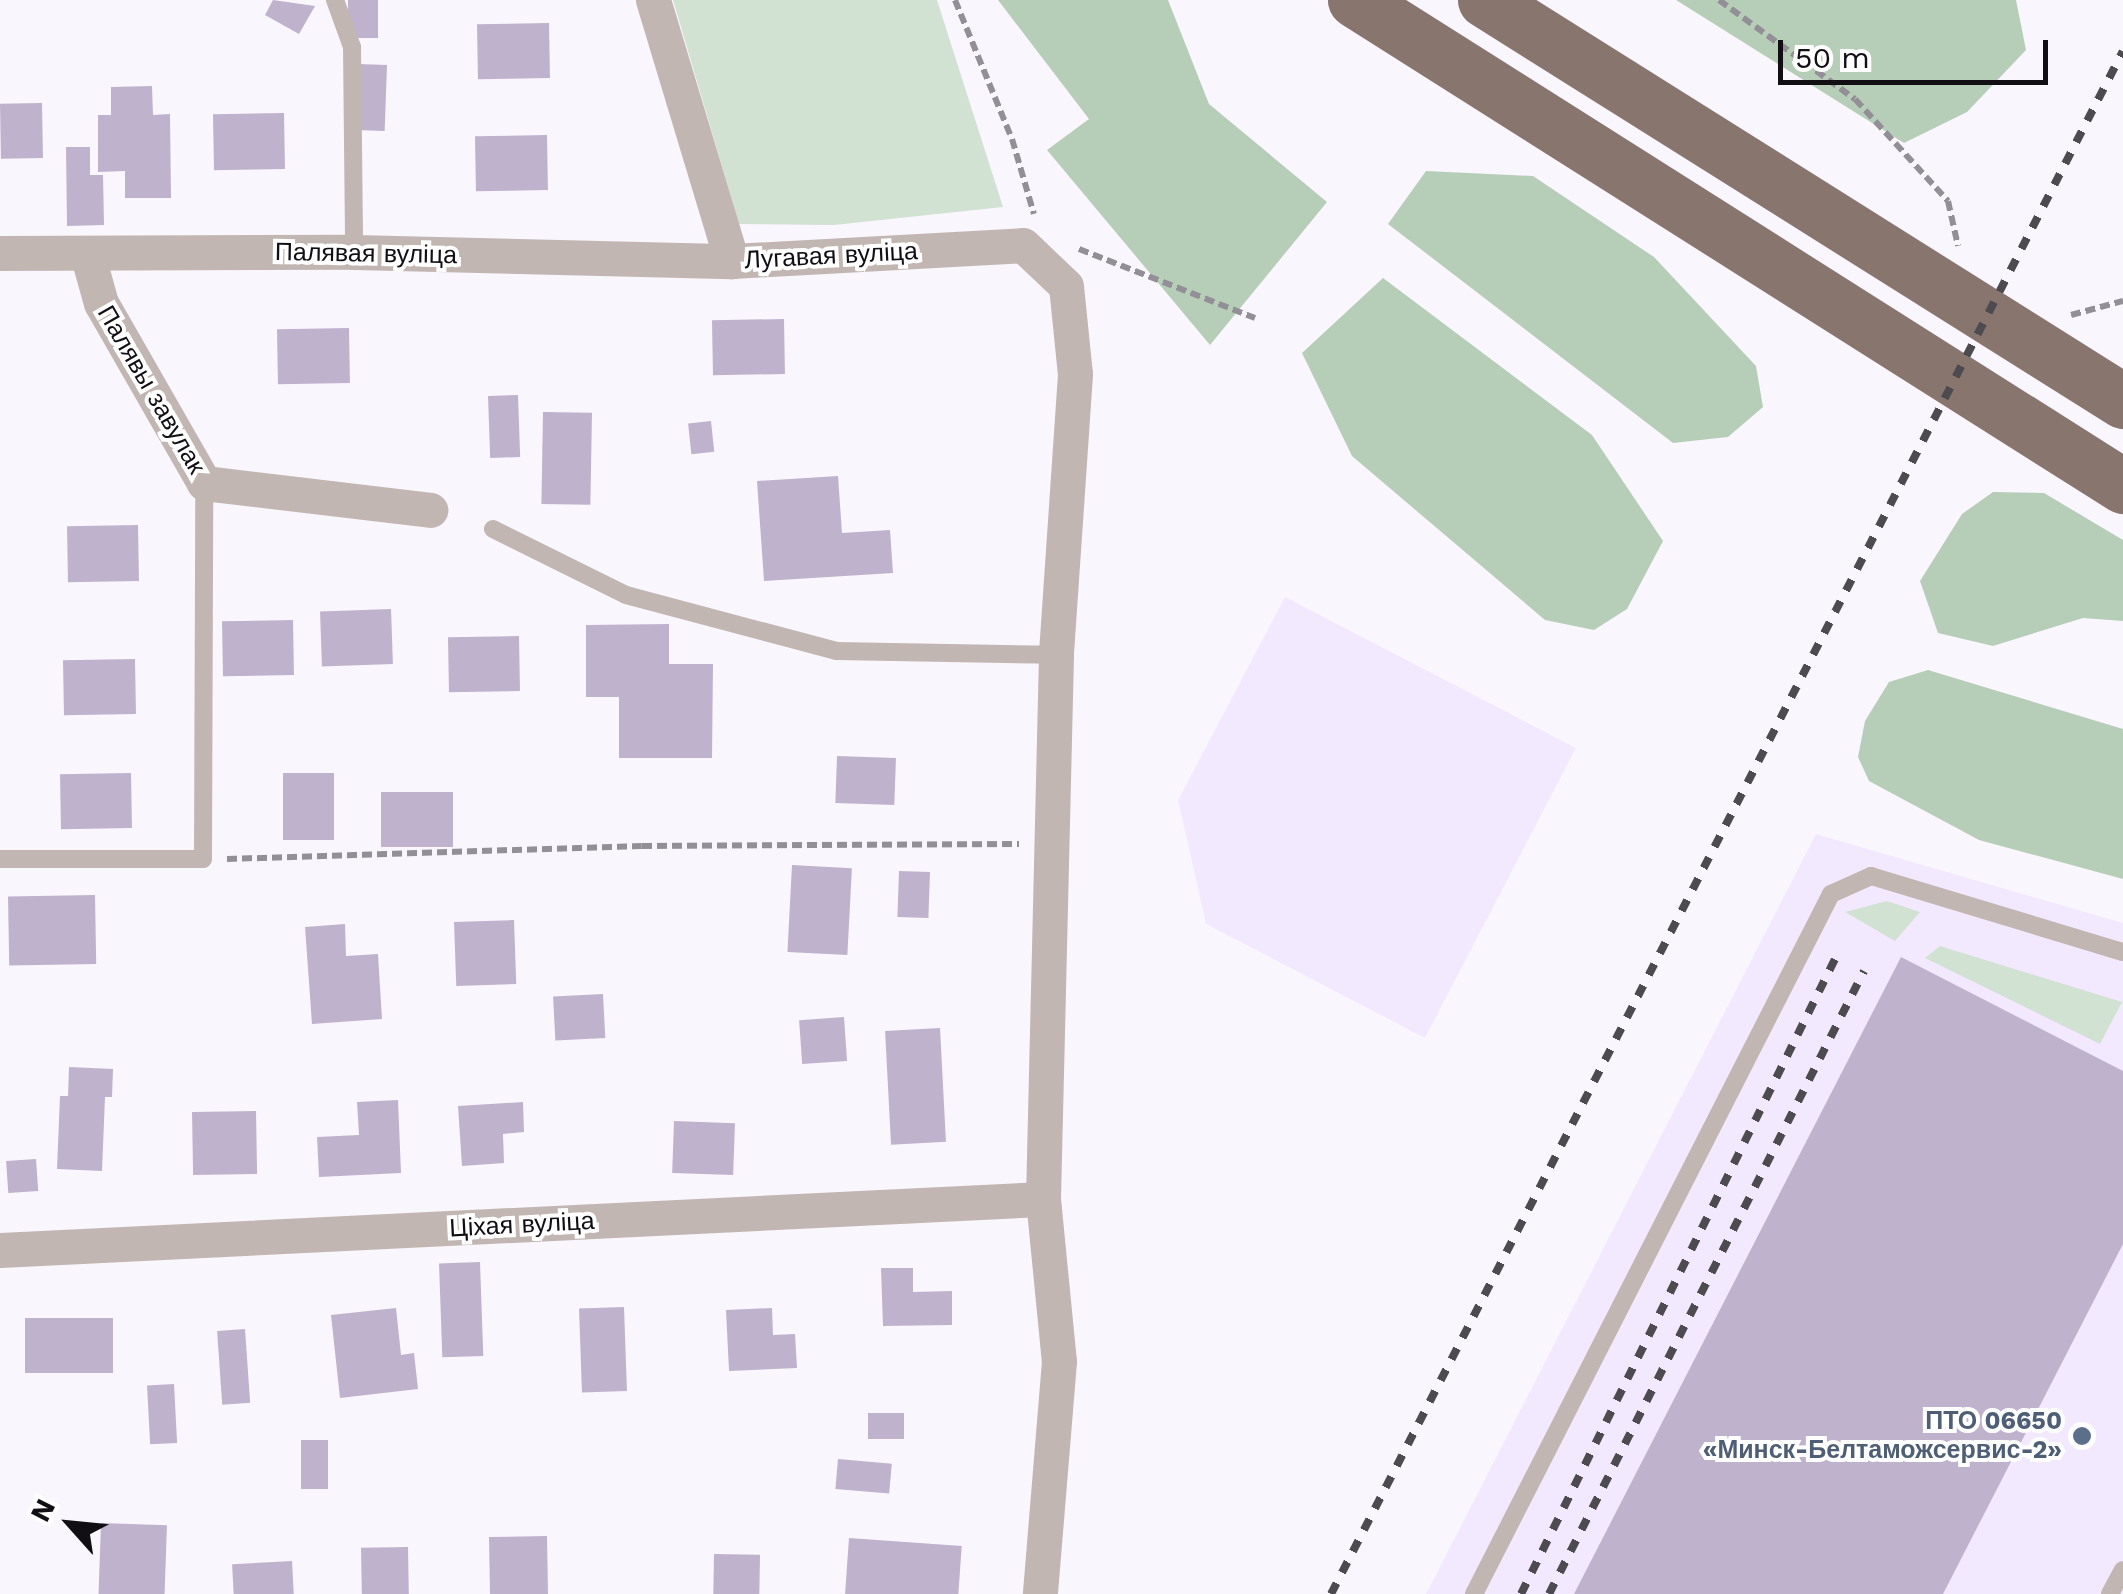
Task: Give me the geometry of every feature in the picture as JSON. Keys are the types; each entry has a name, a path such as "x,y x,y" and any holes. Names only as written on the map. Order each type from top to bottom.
{"highway":[{"path":"1355,0 2123,486"},
{"path":"1485,0 2123,401"}],"street":[{"name":"Лугавая вуліца","path":"653,0 732,261 1032,245"},
{"path":"1032,245 1066,286 1075,374 1056,655 1055,844 1044,1199 1060,1361 1040,1594"},
{"name":"Палявая вуліца","path":"0,253 354,252 732,261"},
{"name":"Палявы завулак","path":"87,253 101,303 204,483 430,510"},
{"name":"Ціхая вуліца","path":"0,1250 1044,1199"}],"lane":[{"path":"336,0 352,46 354,252"},
{"path":"0,859 204,859 204,483"},
{"path":"493,529 626,595 836,651 1056,655"},
{"path":"1474,1594 1831,894 1871,876 2123,952"},
{"path":"2110,1594 2123,1570"}],"path":[{"path":"955,0 1012,139 1032,245 1086,250 1255,318"},
{"path":"1719,0 1855,99 1948,200 1960,254"},
{"path":"2066,316 2123,301"},
{"path":"204,859 476,856 642,846 1055,844"}],"shaded area":[{"path":"1285,597 1576,748 1425,1038 1206,924 1178,800"},
{"path":"1816,834 2123,923 2123,1594 1426,1594"}],"green space":[{"path":"673,0 937,0 1003,207 834,225 739,224"},
{"path":"998,0 1168,0 1209,104 1327,202 1210,345 1047,150 1089,119"},
{"path":"1676,0 2016,0 2026,50 1967,112 1904,143"},
{"path":"1426,171 1533,176 1654,257 1756,366 1763,407 1728,437 1673,443 1388,224"},
{"path":"1383,278 1592,435 1663,541 1627,609 1594,630 1545,620 1352,456 1302,353"},
{"path":"1993,492 2044,493 2123,540 2123,621 2083,618 1993,646 1938,633 1920,581 1962,514"},
{"path":"1928,670 2123,729 2123,879 1979,840 1869,781 1858,757 1865,721 1889,682"},
{"path":"1887,901 1920,912 1895,941 1845,912"},
{"path":"1940,946 2122,1002 2100,1044 1925,958"}],"building":[{"path":"273,0 315,6 299,34 265,15"},
{"path":"348,0 378,0 378,38 348,38"},
{"path":"549,23 550,78 478,79 477,24"},
{"path":"358,64 387,65 385,131 356,130"},
{"path":"152,86 153,115 170,114 171,198 125,198 125,171 98,172 98,115 111,115 111,87"},
{"path":"42,103 43,158 1,159 0,104"},
{"path":"284,113 285,169 214,170 213,114"},
{"path":"547,135 548,190 476,191 475,136"},
{"path":"66,147 90,147 90,175 103,175 104,225 67,226"},
{"path":"784,319 785,374 713,375 712,320"},
{"path":"349,328 350,383 278,384 277,329"},
{"path":"518,395 520,457 490,458 488,396"},
{"path":"543,412 592,413 590,505 541,504"},
{"path":"711,421 714,452 691,454 688,423"},
{"path":"838,476 842,533 890,530 893,573 764,581 757,481"},
{"path":"138,525 139,581 68,582 67,526"},
{"path":"391,609 393,664 322,666 320,611"},
{"path":"293,620 294,675 223,676 222,621"},
{"path":"669,624 669,664 713,664 712,758 619,758 619,697 586,697 586,625"},
{"path":"519,636 520,691 449,692 448,637"},
{"path":"135,659 136,714 64,715 63,660"},
{"path":"837,756 896,758 894,805 835,803"},
{"path":"131,773 132,828 61,829 60,774"},
{"path":"283,773 334,773 334,840 283,840"},
{"path":"381,792 453,792 453,847 381,847"},
{"path":"792,865 852,868 847,955 787,952"},
{"path":"899,871 930,872 928,918 897,917"},
{"path":"95,895 96,964 9,966 8,897"},
{"path":"514,920 516,984 456,986 454,922"},
{"path":"345,924 346,956 378,954 382,1019 312,1024 305,927"},
{"path":"1901,957 2123,1071 2123,1244 1943,1594 1574,1594"},
{"path":"603,994 605,1038 555,1041 553,997"},
{"path":"844,1017 847,1061 802,1064 799,1020"},
{"path":"940,1028 946,1142 891,1145 885,1031"},
{"path":"69,1067 113,1069 112,1097 105,1097 102,1171 57,1169 60,1096 68,1096"},
{"path":"398,1100 401,1173 319,1177 317,1137 359,1135 357,1102"},
{"path":"523,1102 524,1132 503,1134 504,1163 462,1166 458,1106"},
{"path":"256,1111 257,1174 193,1175 192,1112"},
{"path":"674,1121 735,1123 733,1175 672,1173"},
{"path":"36,1159 38,1191 8,1193 6,1161"},
{"path":"480,1262 483,1356 442,1357 439,1263"},
{"path":"881,1268 913,1268 913,1292 952,1291 952,1325 883,1326"},
{"path":"624,1307 627,1391 582,1393 579,1309"},
{"path":"396,1308 401,1355 414,1353 418,1389 340,1398 331,1315"},
{"path":"772,1308 773,1335 795,1334 797,1368 729,1371 726,1310"},
{"path":"25,1318 113,1318 113,1373 25,1373"},
{"path":"245,1329 250,1403 222,1405 217,1331"},
{"path":"174,1384 177,1443 150,1444 147,1385"},
{"path":"868,1413 904,1413 904,1439 868,1439"},
{"path":"301,1440 328,1440 328,1489 301,1489"},
{"path":"838,1459 892,1464 889,1494 835,1489"},
{"path":"101,1523 167,1525 165,1594 99,1594"},
{"path":"547,1536 548,1594 490,1594 489,1537"},
{"path":"849,1538 962,1546 958,1594 845,1594"},
{"path":"408,1547 409,1594 362,1594 361,1548"},
{"path":"714,1554 760,1555 759,1594 713,1594"},
{"path":"292,1561 294,1594 234,1594 232,1564"}],"railway":[{"path":"1331,1594 2123,51"},
{"path":"1521,1594 1836,957"},
{"path":"1549,1594 1864,971"}],"place":[{"name":"ПТО 06650 «Минск-Белтаможсервис-2»","path":"2082,1436"}]}
